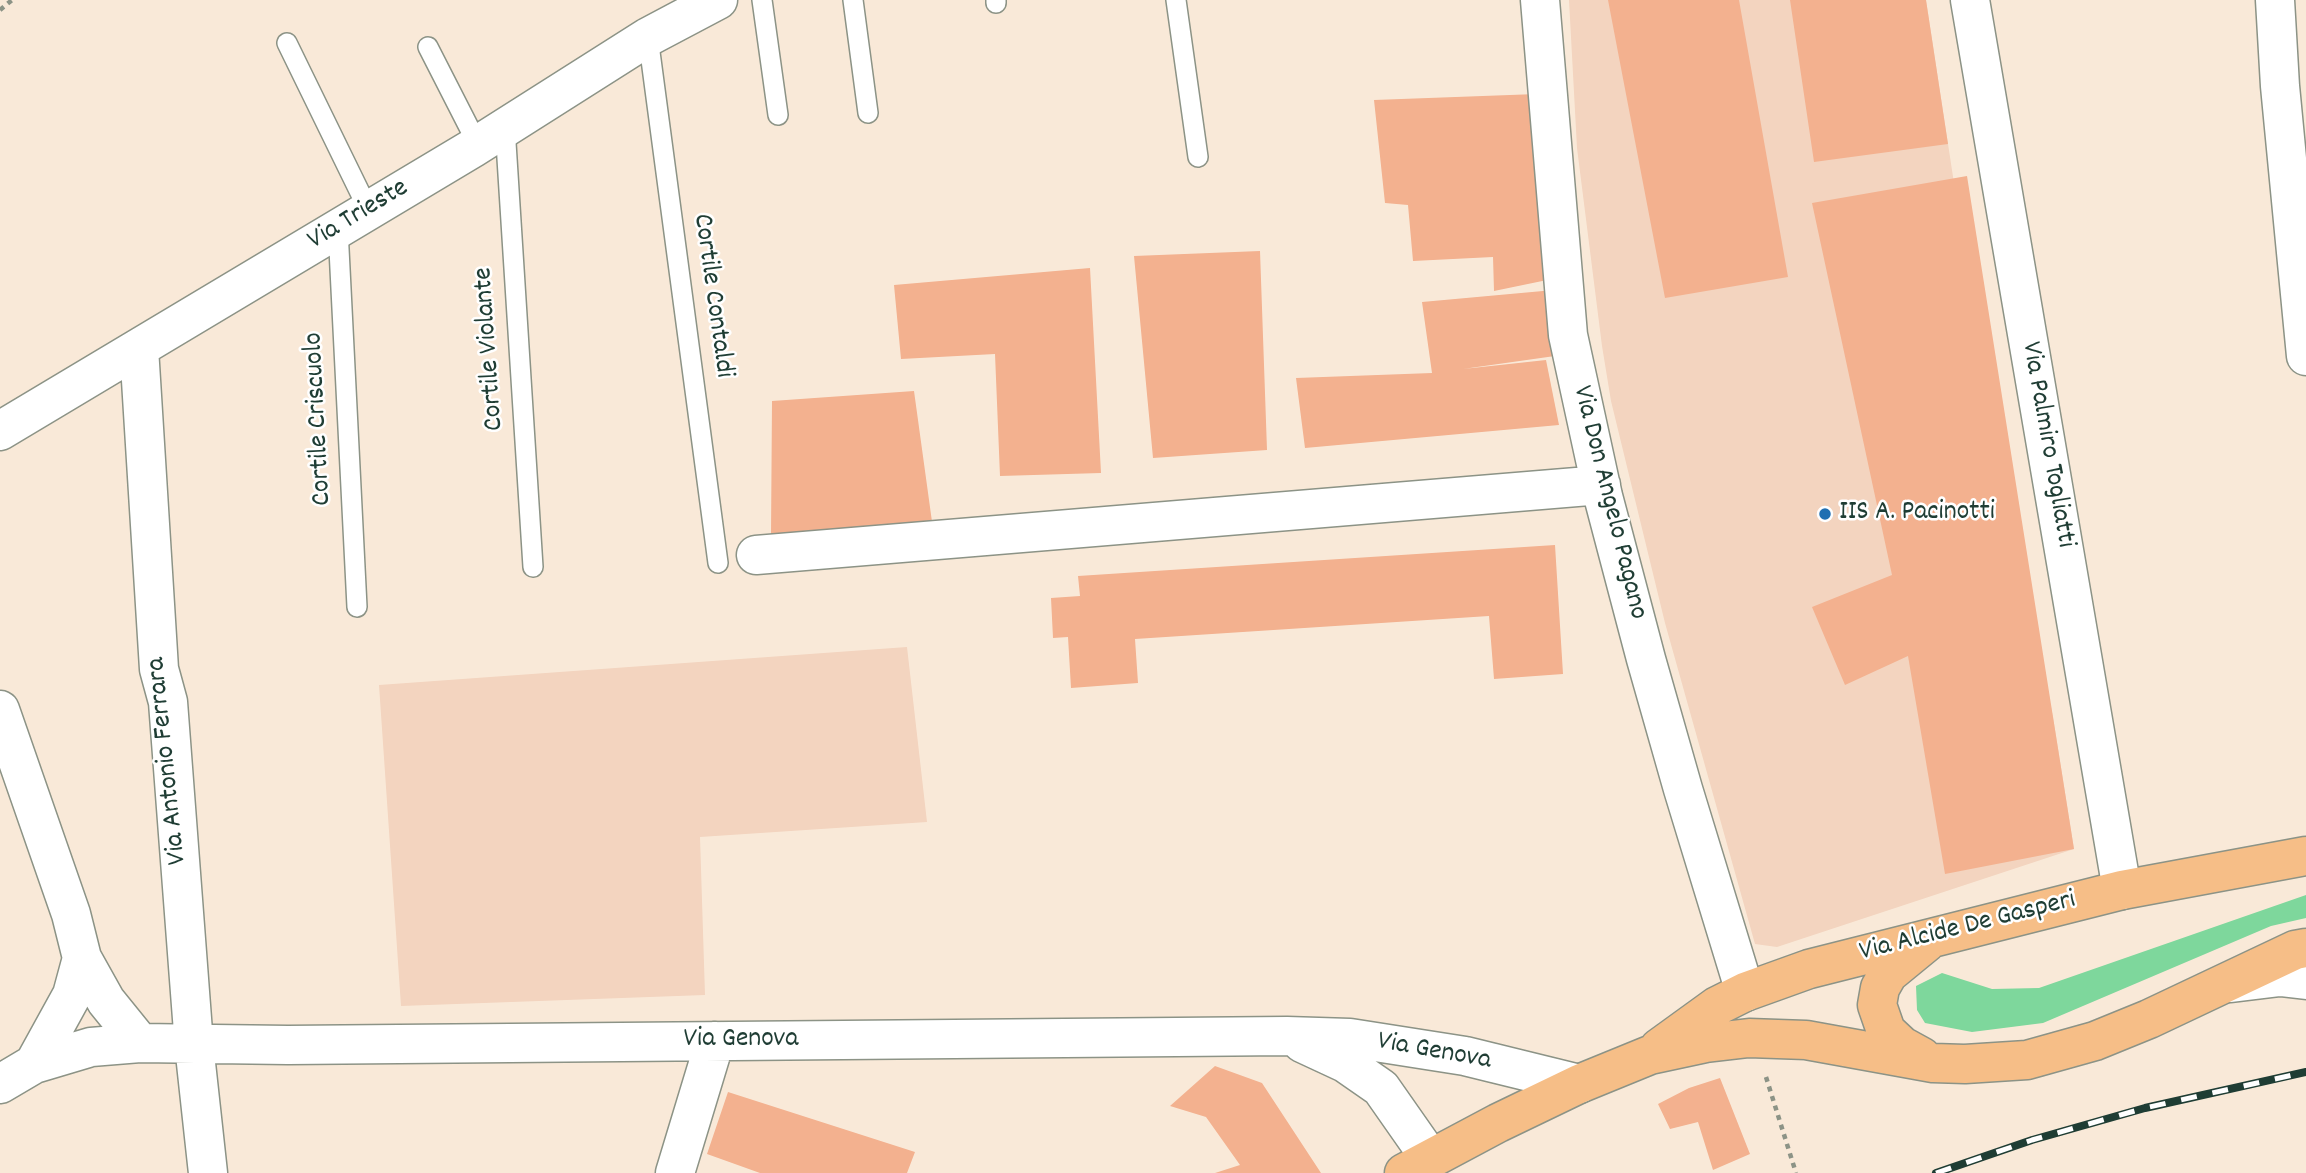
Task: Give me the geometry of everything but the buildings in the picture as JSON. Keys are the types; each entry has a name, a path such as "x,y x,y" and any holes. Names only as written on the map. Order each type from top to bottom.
{"main road":[{"name":"Via Alcide De Gasperi","path":"1650,1055 1697,1019 1745,992 1809,969 2122,890 2306,856"},
{"path":"1933,1063 1902,1046 1886,1031 1877,1005 1880,988 1888,974 1936,935"},
{"name":"Via Alcide De Gasperi","path":"1417,1166 1579,1084 1650,1055 1706,1043 1749,1038 1806,1040 1933,1063 2027,1060 2095,1041 2128,1028 2295,950 2306,948"}],"street":[{"name":"Via Trieste","path":"0,431 354,220 648,37 718,0"},
{"name":"Via Don Angelo Pagano","path":"1540,0 1568,335 1601,485 1683,789 1745,992"},
{"name":"Via Palmiro Togliatti","path":"1970,0 2122,890"},
{"path":"2275,0 2280,86 2306,356"},
{"name":"Via Antonio Ferrara","path":"139,348 159,669 168,702 194,1045 208,1173"},
{"path":"756,555 1601,485"},
{"path":"0,710 71,914 82,958 106,1001 140,1043"},
{"path":"34,1064 72,995 82,958"},
{"path":"2219,985 2258,978 2306,980"},
{"name":"Via Genova","path":"0,1084 34,1064 91,1048 140,1043 194,1045 1287,1036 1350,1038 1465,1056 1579,1084"},
{"name":"Via Genova","path":"1287,1036 1345,1063 1381,1088 1417,1166"},
{"path":"675,1173 715,1041"}],"lane":[{"path":"762,0 778,115"},
{"path":"853,0 867,113"},
{"path":"1176,0 1198,157"},
{"name":"Cortile Contaldi","path":"648,37 718,563"},
{"path":"287,43 354,220"},
{"path":"428,47 492,136"},
{"name":"Cortile Violante","path":"492,136 533,567"},
{"name":"Cortile Criscuolo","path":"354,220 357,607"}],"path":[{"path":"0,10 12,0"},
{"path":"1764,1073 1796,1173"}],"shaded area":[{"name":"IIS A. Pacinotti","path":"1569,0 1926,0 1987,399 2053,717 2074,849 1777,947 1755,944 1665,623 1611,401 1577,148"},
{"path":"907,647 927,822 700,837 705,995 401,1006 379,685"}],"green space":[{"path":"2306,895 2306,918 2271,926 2043,1023 1972,1032 1925,1023 1917,1010 1916,986 1942,973 1992,989 2039,988"}],"railway":[{"path":"1936,1173 2032,1140 2145,1108 2306,1072"}],"place":[{"name":"IIS A. Pacinotti","path":"1825,514"}]}
